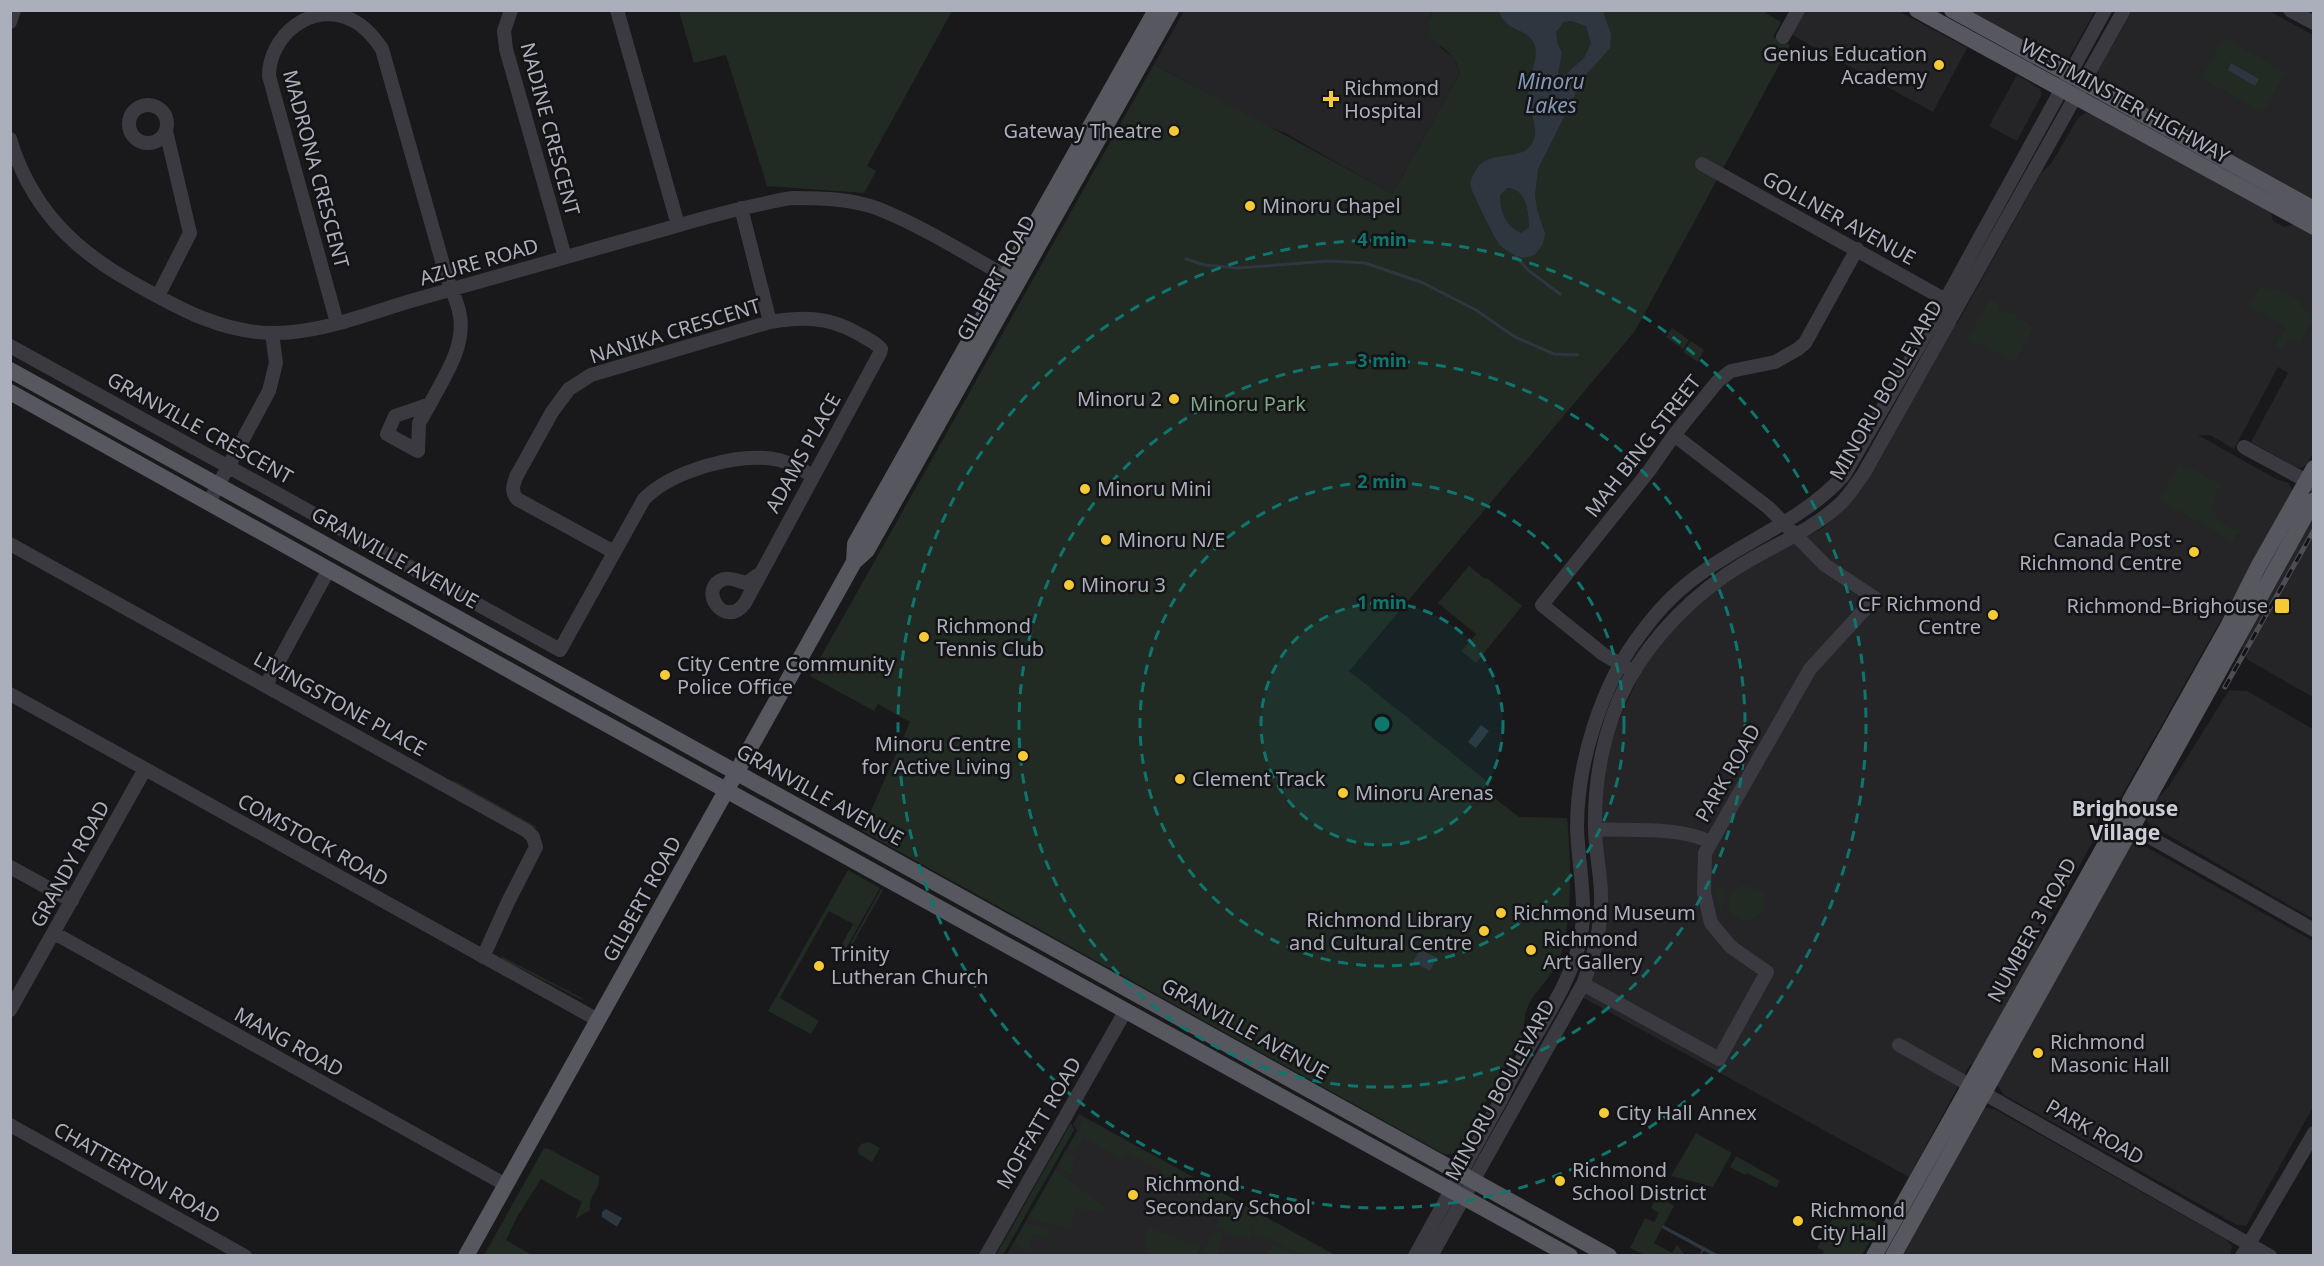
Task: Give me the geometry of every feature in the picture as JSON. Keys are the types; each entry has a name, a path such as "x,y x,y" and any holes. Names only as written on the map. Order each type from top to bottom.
{"main road":[{"name":"GILBERT ROAD","path":"466,1256 854,562 867,550 1156,10"},
{"name":"GILBERT ROAD","path":"1012,279 1171,10"},
{"name":"WESTMINSTER HIGHWAY","path":"1917,10 2313,209"},
{"name":"WESTMINSTER HIGHWAY","path":"1952,10 2072,86 2313,227"},
{"name":"GRANVILLE AVENUE","path":"10,370 1609,1256"},
{"name":"GRANVILLE AVENUE","path":"10,392 1570,1256"},
{"name":"NUMBER 3 ROAD","path":"1893,1256 1985,1092 2226,630 2311,478"},
{"name":"NUMBER 3 ROAD","path":"1874,1256 1969,1084 2248,616 2313,500"}],"street":[{"path":"10,22 14,10"},
{"name":"NADINE CRESCENT","path":"511,10 504,31 506,50 565,257"},
{"path":"617,10 678,225"},
{"path":"1783,37 1798,10"},
{"name":"MINORU BOULEVARD","path":"2072,86 2105,10"},
{"name":"MINORU BOULEVARD","path":"1414,1256 1457,1193 1590,967 1599,927 1601,896 1595,829 1596,787 1607,736 1624,691 1634,672 1670,624 1701,594 1743,564 1820,521 1841,503 1864,473 1952,303 2072,86 2124,10"},
{"path":"2290,10 2313,23"},
{"name":"MADRONA CRESCENT","path":"337,323 269,75 272,57 280,40 295,25 311,17 333,14 352,20 374,37 381,49 460,315 459,341 454,357 430,404"},
{"path":"158,296 190,233 166,132"},
{"name":"AZURE ROAD","path":"10,139 17,160 46,213 65,234 99,263 209,321 233,328 272,333 337,323 678,225 741,208 792,198 839,200 878,209 921,229 1012,279"},
{"name":"GOLLNER AVENUE","path":"1702,164 1952,303"},
{"path":"741,208 770,322"},
{"name":"MAH BING STREET","path":"1634,672 1602,654 1542,605 1718,381 1731,371 1775,362 1805,343 1857,249"},
{"name":"MINORU BOULEVARD","path":"1466,1177 1511,1076 1571,971 1581,935 1582,895 1577,828 1586,759 1605,694 1620,664 1639,635 1684,586 1709,568 1810,508 1829,492 1844,475 1952,303"},
{"name":"NANIKA CRESCENT","path":"614,552 517,499 513,494 516,477 552,412 569,388 591,375 770,322 795,318 826,320 848,328 876,343 881,349"},
{"path":"209,502 269,391 276,363 272,333"},
{"name":"GRANVILLE CRESCENT","path":"10,346 560,650 614,552"},
{"name":"ADAMS PLACE","path":"758,575 881,349"},
{"path":"1674,435 1769,508 1796,536"},
{"path":"2244,447 2311,478"},
{"path":"614,552 644,499 656,487 679,476 726,461 762,458 780,460 813,476"},
{"name":"PARK ROAD","path":"1582,984 1719,1059 1767,972 1731,947 1711,923 1704,893 1705,853 1810,669 1875,598 1825,566 1796,536"},
{"name":"LIVINGSTONE PLACE","path":"10,544 527,831 533,837 536,847 483,957"},
{"path":"266,685 329,569"},
{"name":"COMSTOCK ROAD","path":"10,694 598,1020"},
{"name":"GRANDY ROAD","path":"10,1010 145,769"},
{"path":"2126,823 2313,930"},
{"path":"1595,829 1677,832 1711,842"},
{"path":"10,867 72,901"},
{"name":"MANG ROAD","path":"54,933 506,1185"},
{"name":"MOFFATT ROAD","path":"986,1256 1126,1010"},
{"name":"PARK ROAD","path":"1899,1045 1985,1092 2246,1249 2270,1256"},
{"name":"CHATTERTON ROAD","path":"10,1125 245,1256"},
{"path":"2246,1249 2313,1133"},
{"name":"MINORU BOULEVARD","path":"1431,1256 1457,1193"}],"shaded area":[{"name":"Richmond Hospital","path":"1433,10 1430,17 1441,48 1454,58 1460,73 1392,194 1285,133 1264,125 1154,64 1184,11"},
{"path":"1804,11 1899,11 1967,48 1933,112 1792,35"},
{"path":"1965,11 2095,11 2069,57 2058,60"},
{"path":"2132,11 2269,11 2313,35 2313,199 2095,80 2098,70"},
{"path":"2017,75 2040,89 2042,94 2017,141 1989,126"},
{"name":"CF Richmond Centre","path":"2085,113 2096,114 2271,212 2273,221 2284,227 2295,224 2313,234 2313,453 2307,465 2301,468 2251,442 2288,373 2278,367 2234,449 2210,435 2198,435 2276,479 2289,483 2293,492 2121,797 2114,802 2108,801 2095,826 2096,836 2046,926 2035,957 1974,1063 1969,1066 1909,1177 1582,997 1591,972 1607,758 1616,727 1640,673 1661,643 1691,609 1714,590 1757,563 1823,528 1861,489 2041,173 2051,164 2078,118"},
{"path":"2313,518 2313,697 2248,660 2243,652 2243,645"},
{"path":"2229,690 2247,691 2313,729 2313,919 2147,821 2147,809 2169,786"},
{"path":"2130,844 2143,845 2313,941 2313,1107 2246,1226 2237,1225 2004,1095 1997,1085"},
{"path":"1985,1108 1994,1109 2227,1240 2232,1246 2230,1256 1898,1256"},
{"name":"Richmond Secondary School","path":"1079,1114 1335,1255 1006,1256 1077,1131 1073,1124"}],"green space":[{"name":"Minoru Park","path":"1761,10 1781,22 1773,37 1790,45 1635,331 1349,671 1488,782 1497,800 1519,817 1567,818 1570,869 1569,908 1560,957 1549,977 1531,1000 1524,1020 1524,1034 1457,1152 1444,1154 862,831 910,722 878,704 874,711 810,676 1154,64 1392,194 1460,73 1455,60 1430,35 1429,21 1433,11"},
{"path":"679,11 952,11 867,166 876,171 864,193 767,186 726,55 694,63"},
{"path":"2223,37 2286,72 2263,113 2201,78"},
{"path":"2260,286 2270,291 2278,289 2299,300 2301,307 2310,312 2308,316 2313,319 2300,343 2289,338 2282,350 2275,346 2286,327 2249,307"},
{"path":"1990,299 1998,303 2001,313 2009,310 2010,314 2016,314 2017,318 2034,327 2015,362 1998,352 1988,351 1985,342 1976,345 1967,339"},
{"path":"1672,328 1689,340 1683,349 1666,337"},
{"path":"1691,341 1704,350 1698,362 1683,352"},
{"path":"2179,464 2186,468 2188,466 2222,485 2216,493 2212,509 2217,515 2215,519 2236,531 2243,525 2246,527 2237,533 2233,542 2159,500"},
{"path":"1469,566 1522,606 1476,663 1461,651 1476,634 1438,603"},
{"path":"450,781 457,782 537,827 535,828"},
{"path":"848,870 880,888 843,954 840,953 837,958 835,957 853,924 829,911 780,998 819,1021 811,1034 768,1011"},
{"path":"1743,884 1764,893 1764,912 1745,923 1728,911 1730,895"},
{"path":"1723,885 1726,894 1721,913 1714,889"},
{"path":"881,889 883,890 846,956 844,955"},
{"path":"501,956 584,999 502,959"},
{"path":"1085,1118 1335,1255 1300,1255 1271,1239 1253,1233 1254,1224 1250,1239 1224,1233 1225,1228 1216,1227 1220,1216 1215,1213 1219,1207 1160,1174 1161,1171 1127,1152 1122,1159 1083,1137 1075,1151 1068,1147"},
{"path":"1071,1123 1074,1130 1003,1255 996,1255"},
{"path":"1696,1133 1732,1153 1713,1187 1671,1176"},
{"path":"869,1142 880,1148 872,1162 859,1154 858,1149 861,1144"},
{"path":"544,1148 599,1176 590,1210 575,1219 582,1202 541,1179 517,1217 506,1240 532,1255 484,1255"},
{"path":"1065,1151 1076,1158 1071,1169 1073,1172 1071,1176 1057,1166"},
{"path":"1736,1156 1780,1181 1776,1188 1730,1167"},
{"path":"1055,1170 1105,1207 1104,1213 1076,1208 1070,1228 1027,1219"},
{"path":"1657,1196 1674,1206 1654,1243 1672,1253 1677,1245 1685,1255 1645,1255 1630,1248 1645,1218 1654,1222 1659,1213 1651,1208"},
{"path":"1833,1205 1880,1224 1862,1255 1822,1255 1824,1251 1817,1248 1834,1216 1829,1213"},
{"path":"1025,1223 1046,1229 1052,1239 1032,1234 1028,1251 1014,1243"},
{"path":"1147,1227 1201,1247 1196,1255 1147,1255 1148,1249 1144,1247"},
{"path":"1213,1232 1223,1233 1218,1255 1201,1255"},
{"path":"1274,1244 1295,1255 1267,1255"}],"water":[{"name":"Minoru Lakes","path":"1499,11 1603,11 1611,35 1610,48 1584,77 1538,169 1535,195 1545,234 1543,244 1535,255 1523,258 1507,251 1499,244 1472,191 1471,184 1476,170 1485,161 1527,150 1535,134 1528,89 1536,51 1535,45 1528,36 1509,26","holes":["1571,21 1586,26 1591,43 1584,58 1564,76 1558,73 1562,52 1558,45 1556,32 1564,22","1507,188 1518,192 1525,202 1529,227 1521,233 1511,226 1501,207 1500,195"]},
{"path":"2231,63 2259,79 2255,86 2228,70"},
{"path":"1481,725 1489,731 1476,748 1468,742"},
{"path":"1420,949 1437,958 1430,971 1413,962"},
{"path":"606,1209 622,1218 617,1227 602,1217 602,1212"},
{"path":"1663,1225 1719,1255 1712,1255 1704,1251 1699,1255 1702,1250 1662,1228"}],"waterway":[{"path":"1516,256 1528,270 1560,294"},
{"path":"1186,259 1205,265 1238,268 1329,261 1365,263 1421,282 1476,310 1515,337 1554,354 1578,355"}],"railway":[{"path":"2225,687 2314,530"}],"place":[{"name":"Genius Education Academy","path":"1939,65"},
{"name":"Richmond Hospital","path":"1331,99"},
{"name":"Gateway Theatre","path":"1174,131"},
{"name":"Minoru Chapel","path":"1250,206"},
{"name":"Minoru 2","path":"1174,399"},
{"name":"Minoru Mini","path":"1085,489"},
{"name":"Minoru N/E","path":"1106,540"},
{"name":"Canada Post - Richmond Centre","path":"2194,552"},
{"name":"Minoru 3","path":"1069,585"},
{"name":"Richmond–Brighouse","path":"2282,606"},
{"name":"CF Richmond Centre","path":"1993,615"},
{"name":"Richmond Tennis Club","path":"924,637"},
{"name":"City Centre Community Police Office","path":"665,675"},
{"name":"Minoru Centre for Active Living","path":"1023,756"},
{"name":"Clement Track","path":"1180,779"},
{"name":"Minoru Arenas","path":"1343,793"},
{"name":"Richmond Museum","path":"1501,913"},
{"name":"Richmond Library and Cultural Centre","path":"1484,931"},
{"name":"Richmond Art Gallery","path":"1531,950"},
{"name":"Trinity Lutheran Church","path":"819,966"},
{"name":"Richmond Masonic Hall","path":"2038,1053"},
{"name":"City Hall Annex","path":"1604,1113"},
{"name":"Richmond School District","path":"1560,1181"},
{"name":"Richmond Secondary School","path":"1133,1195"},
{"name":"Richmond City Hall","path":"1798,1221"}],"district":[{"name":"Brighouse Village","path":"2125,821"}]}
